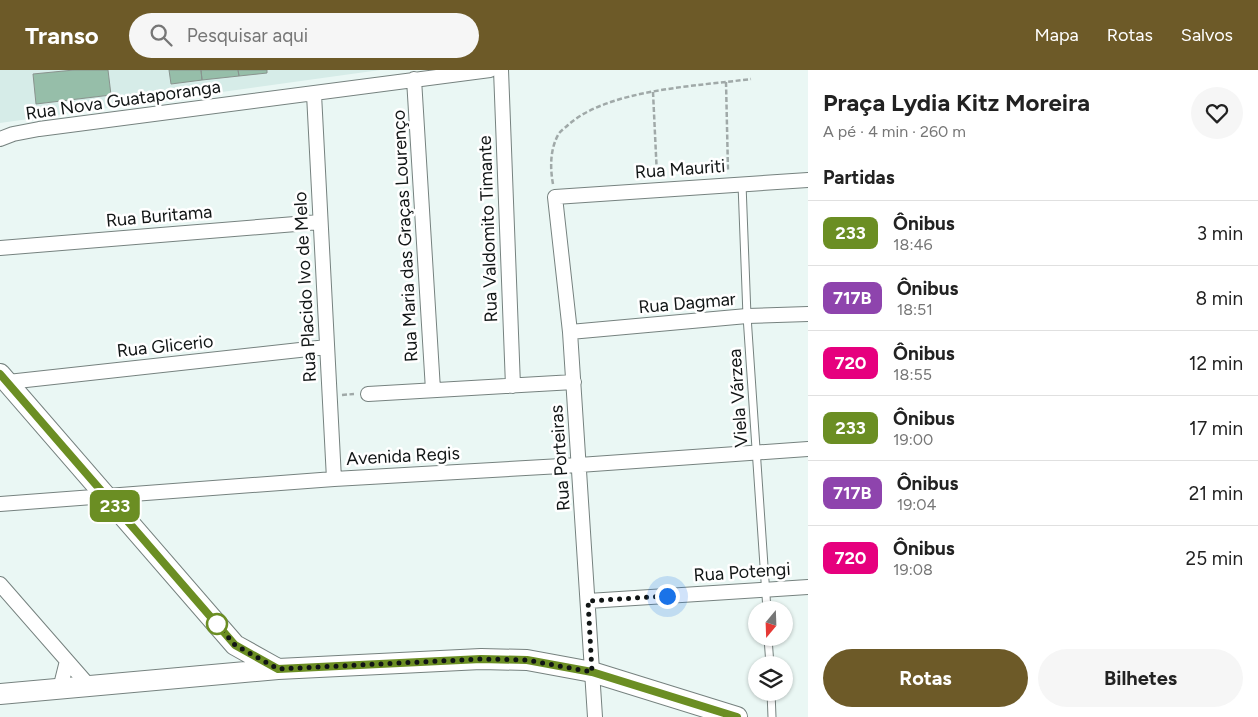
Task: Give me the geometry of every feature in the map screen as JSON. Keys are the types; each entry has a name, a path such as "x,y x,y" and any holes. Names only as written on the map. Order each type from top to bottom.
{"street":[{"name":"Rua Nova Guataporanga","path":"0,139 13,134 40,129 490,70"},
{"name":"Rua Valdomito Timante","path":"501,70 513,386"},
{"name":"Rua Maria das Graças Lourenço","path":"414,79 433,390"},
{"name":"Rua Placido Ivo de Melo","path":"314,94 334,479"},
{"name":"Rua Mauriti","path":"555,197 808,180"},
{"name":"Rua Porteiras","path":"555,197 574,382 595,717"},
{"name":"Rua Buritama","path":"0,248 320,222"},
{"name":"Rua Dagmar","path":"570,332 747,316 808,314"},
{"name":"Rua Glicerio","path":"4,378 327,347"},
{"path":"4,378 235,645 278,669"},
{"path":"368,394 574,382"},
{"name":"Avenida Regis","path":"0,504 334,479 579,465 808,449"},
{"path":"0,584 90,687"},
{"name":"Rua Potengi","path":"588,601 808,587"},
{"path":"235,645 236,673"},
{"path":"0,694 278,669 481,659 527,660 592,672 737,717"},
{"path":"60,689 67,661"}],"lane":[{"name":"Viela Várzea","path":"735,184 747,316 767,601"},
{"path":"771,701 772,717"}],"path":[{"path":"555,197 551,154 558,134 573,121 594,108 624,98 653,92 751,79"},
{"path":"726,82 735,184"},
{"path":"653,92 657,190"},
{"path":"329,396 368,394"}],"shaded area":[{"path":"0,70 380,70 0,123"}],"building":[{"path":"74,70 108,70 111,95 36,104 33,74"},
{"path":"169,70 201,70 202,80 171,84"},
{"path":"201,70 238,70 239,76 202,80"},
{"path":"238,70 267,70 267,73 239,76"}],"bus line":[{"name":"233","path":"0,374 235,645 278,669 481,659 527,660 592,672 737,717"}],"route":[{"path":"217,624 235,645 278,669 481,659 527,660 592,672 588,601 667,596"}]}
